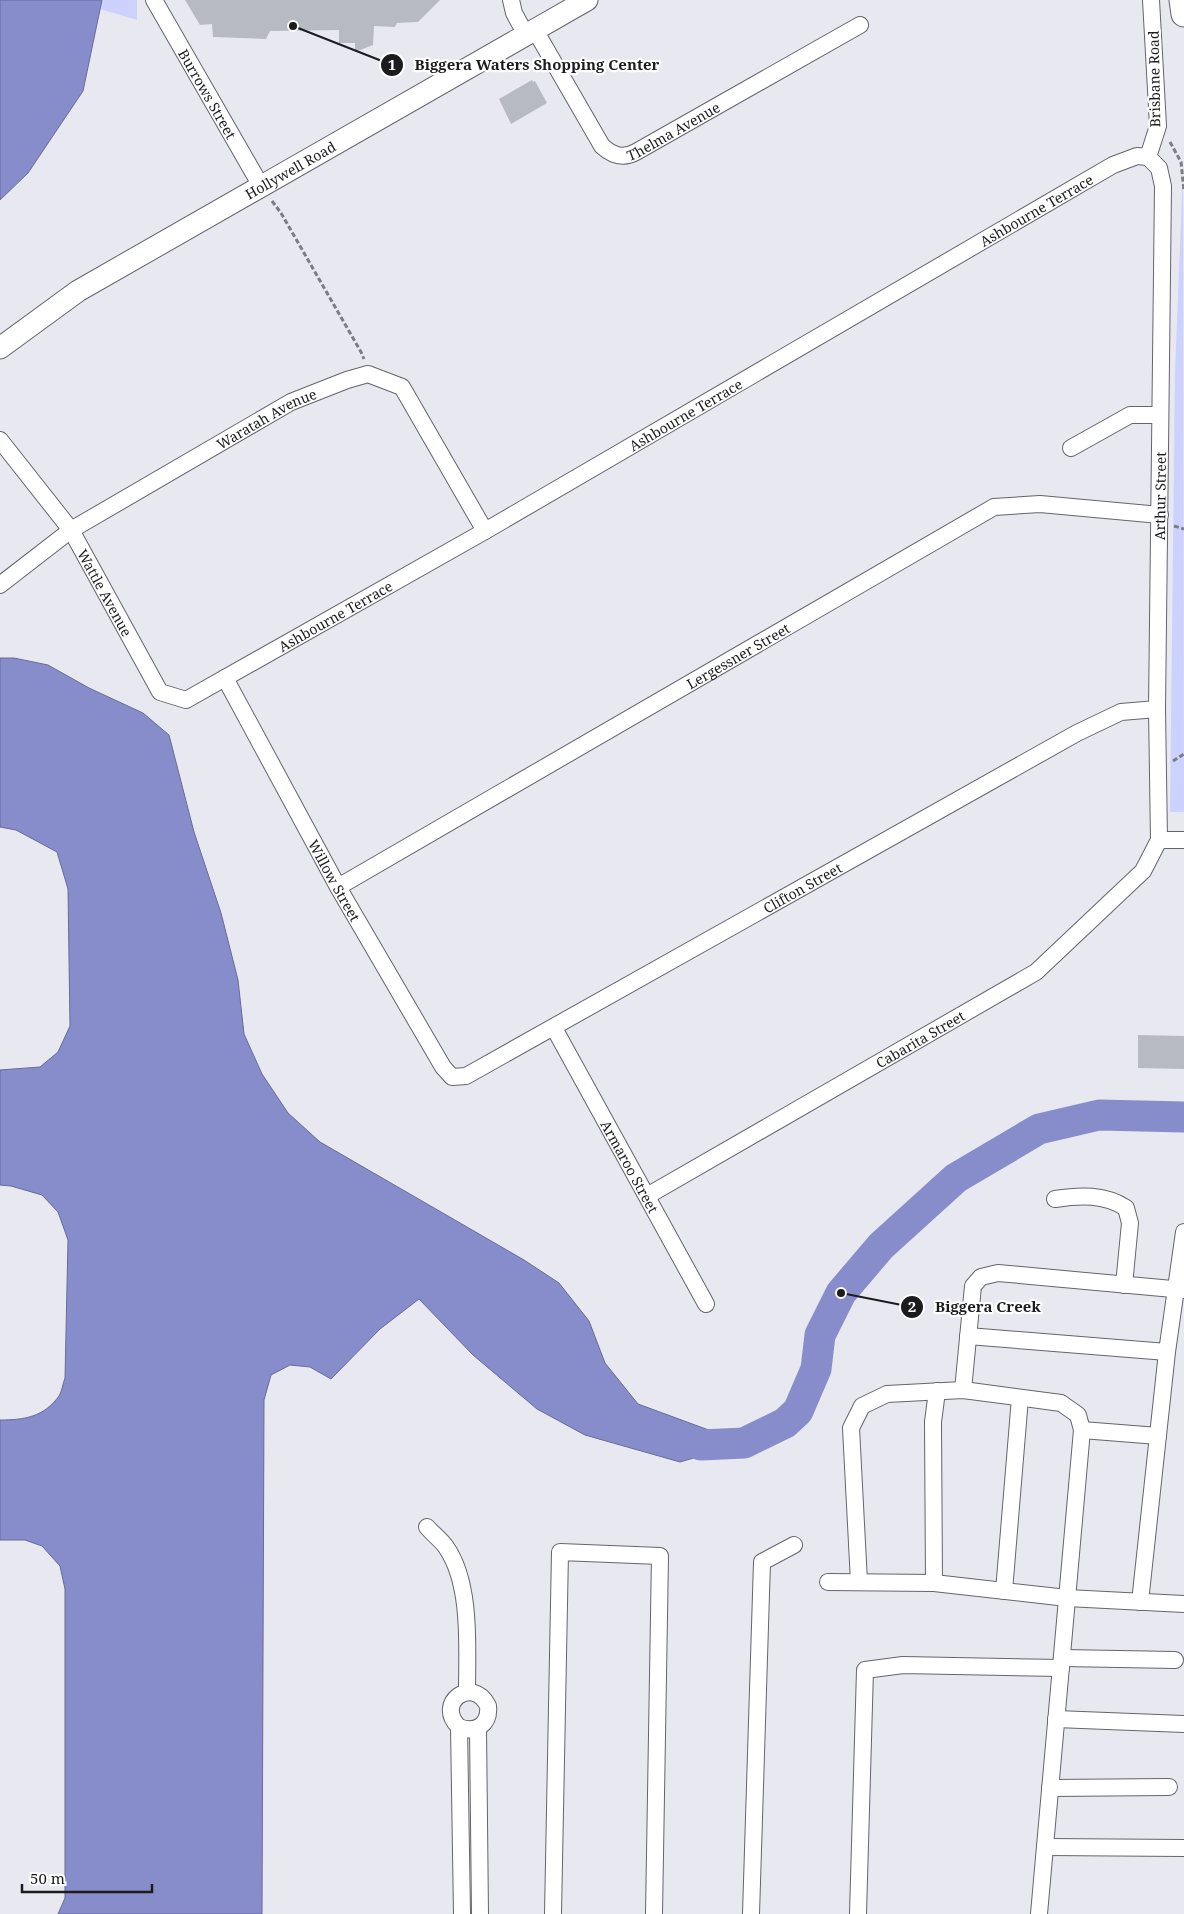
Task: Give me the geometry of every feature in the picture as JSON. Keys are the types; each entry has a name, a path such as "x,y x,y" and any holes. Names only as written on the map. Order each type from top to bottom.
{"highway":[{"path":"1182,0 1184,14"}],"main road":[{"name":"Hollywell Road","path":"0,348 78,291 587,0"}],"street":[{"name":"Burrows Street","path":"154,0 261,186"},
{"path":"511,0 515,15 530,33"},
{"name":"Brisbane Road","path":"1148,158 1158,126 1151,0"},
{"name":"Thelma Avenue","path":"530,33 602,146 608,152 622,157 636,152 860,25"},
{"name":"Ashbourne Terrace","path":"225,678 486,531 1113,165 1137,156 1148,158"},
{"name":"Arthur Street","path":"1148,158 1159,168 1163,186 1157,708 1159,840"},
{"name":"Waratah Avenue","path":"0,585 71,530 291,402 368,374 402,387 486,531"},
{"path":"1071,448 1130,416 1159,416"},
{"name":"Wattle Avenue","path":"0,440 71,530 160,692 186,700 225,678"},
{"name":"Lergessner Street","path":"338,887 994,508 1040,504 1160,515"},
{"name":"Willow Street","path":"225,678 338,887 443,1067 452,1077"},
{"name":"Clifton Street","path":"452,1077 466,1076 554,1028 1077,733 1121,712 1157,708"},
{"path":"1159,840 1184,840"},
{"name":"Cabarita Street","path":"647,1196 1036,972 1143,871 1159,840"},
{"name":"Armaroo Street","path":"554,1028 706,1304"},
{"path":"1055,1198 1078,1195 1114,1200 1126,1208 1130,1223 1124,1285"},
{"path":"1140,1602 1167,1352 1180,1290 1184,1232"},
{"path":"963,1390 973,1286 981,1277 998,1273 1180,1290"},
{"path":"968,1336 1167,1352"},
{"path":"859,1582 851,1428 862,1406 887,1394 963,1390 1061,1403 1078,1415 1082,1430 1039,1914"},
{"path":"934,1583 933,1422 937,1391"},
{"path":"1004,1591 1020,1398"},
{"path":"1082,1430 1158,1436"},
{"path":"427,1527 446,1548 459,1575 468,1631 467,1692"},
{"path":"751,1914 762,1562 794,1545"},
{"path":"553,1914 560,1552 660,1556 654,1914"},
{"path":"828,1582 934,1583 1067,1598 1184,1604"},
{"path":"858,1914 865,1670 902,1665 1175,1660"},
{"path":"459,1727 471,1730 478,1728 487,1719 488,1706 480,1695 467,1692 456,1698 450,1710 451,1716 459,1727 462,1914"},
{"path":"1056,1719 1184,1724"},
{"path":"478,1728 480,1914"},
{"path":"1050,1788 1169,1787"},
{"path":"1045,1847 1184,1848"}],"path":[{"path":"1158,126 1181,162 1184,191"},
{"path":"261,186 281,213 361,352"}],"shaded area":[{"path":"0,0 102,0 83,91 28,173 0,200"},
{"path":"102,0 137,0 137,20 100,9"},
{"path":"1183,170 1184,812 1170,812 1175,374"},
{"path":"0,658 14,658 48,665 89,688 143,713 169,735 194,832 221,913 238,980 244,1034 262,1074 288,1113 320,1142 524,1260 559,1283 589,1321 605,1363 638,1404 744,1443 680,1462 585,1435 537,1409 473,1355 419,1299 380,1329 331,1379 310,1367 290,1365 271,1375 264,1400 262,1914 58,1914 65,1898 65,1589 60,1566 42,1546 25,1540 0,1540 0,1420 25,1418 40,1413 53,1403 61,1392 65,1378 68,1240 58,1212 42,1195 11,1186 0,1185 0,1070 40,1067 58,1052 70,1026 68,889 57,852 16,830 0,827"}],"building":[{"path":"185,0 440,0 418,22 397,23 395,27 374,26 373,45 355,52 355,43 339,43 339,30 270,31 266,39 213,37 212,24 200,25"},
{"path":"532,80 533,82 535,81 547,103 511,124 499,99"},
{"path":"1138,1035 1184,1036 1184,1069 1138,1068"}],"waterway":[{"path":"701,1445 744,1443 785,1423 798,1411 816,1369 820,1335 841,1293 881,1246 956,1178 1039,1129 1099,1115 1184,1117"}],"place":[{"name":"Biggera Waters Shopping Center","path":"293,26"},
{"name":"Biggera Creek","path":"841,1293"}]}
